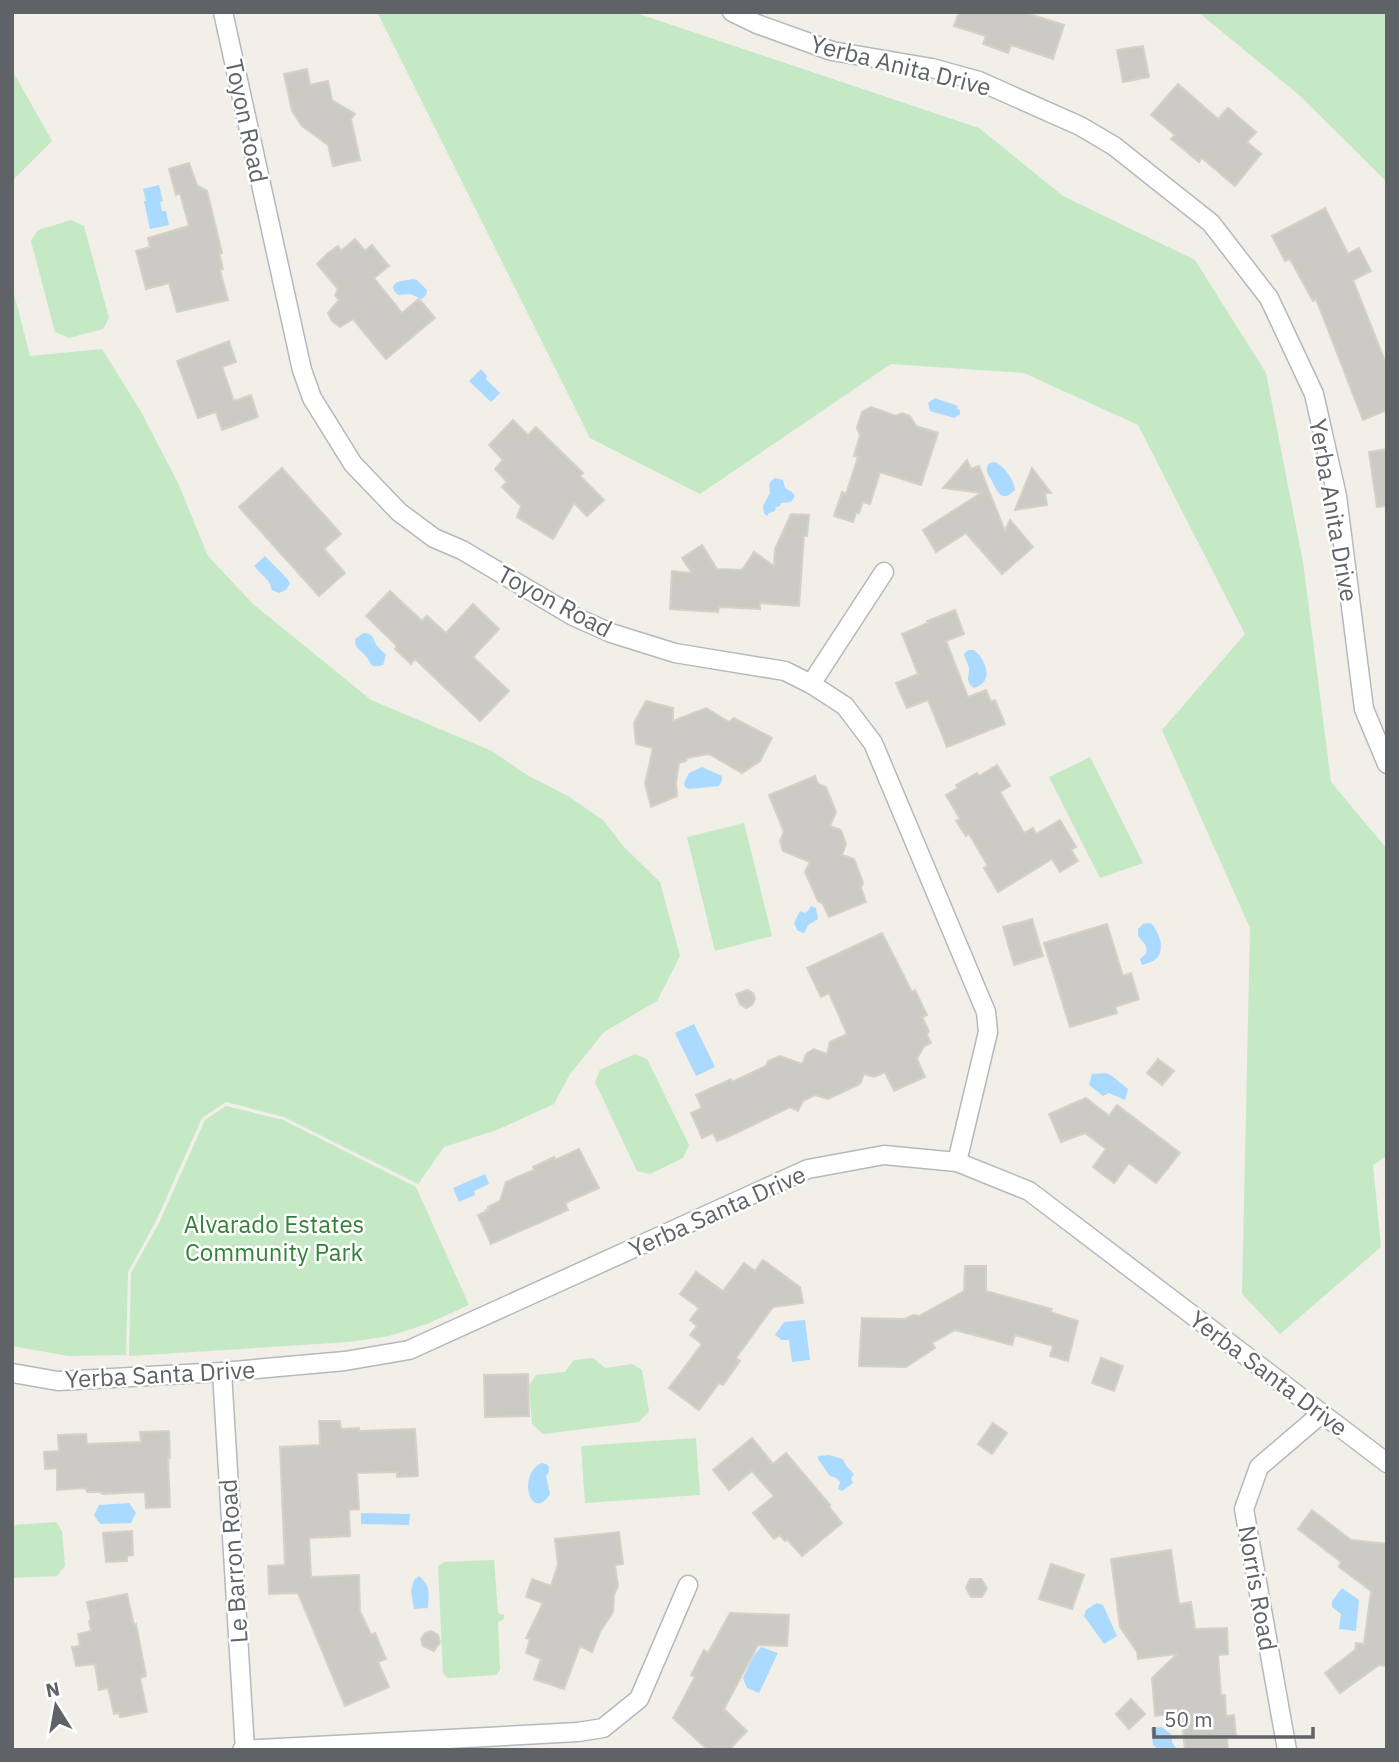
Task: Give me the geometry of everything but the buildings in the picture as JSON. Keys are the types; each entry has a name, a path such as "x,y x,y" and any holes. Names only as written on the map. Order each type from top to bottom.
{"street":[{"name":"Toyon Road","path":"223,12 302,370 312,398 353,464 399,512 435,538 462,550 573,616 611,633 675,653 785,671 845,706 873,743 986,1012 988,1032 957,1162"},
{"name":"Yerba Anita Drive","path":"732,12 832,51 932,68 979,81 1080,126 1114,146 1211,223 1269,298 1314,394 1337,496 1364,709 1387,764"},
{"path":"811,684 884,572"},
{"name":"Yerba Santa Drive","path":"12,1373 58,1381 222,1372 345,1361 409,1350 808,1169 884,1155 957,1162 1029,1191 1387,1463"},
{"name":"Le Barron Road","path":"222,1372 244,1750"},
{"name":"Norris Road","path":"1287,1750 1244,1509 1259,1467 1321,1414"},
{"path":"244,1750 578,1732 603,1728 639,1699 688,1585"}],"green space":[{"path":"377,12 633,12 979,128 1063,196 1195,260 1266,373 1303,562 1331,782 1387,849 1387,1156 1373,1165 1381,1247 1280,1334 1242,1294 1250,928 1162,730 1245,634 1138,425 1024,373 891,364 700,494 590,438"},
{"path":"1198,12 1387,12 1387,182 1299,95"},
{"path":"12,70 52,141 12,181"},
{"path":"71,220 84,226 109,318 103,329 69,338 55,332 31,241 38,230"},
{"path":"12,286 30,356 102,349 140,410 178,483 208,556 253,604 371,700 492,751 603,820 624,847 660,882 680,956 657,1001 604,1032 570,1074 554,1104 497,1130 444,1147 418,1184 284,1117 226,1102 202,1118 156,1221 128,1272 126,1355 68,1356 12,1346"},
{"path":"1090,757 1143,863 1100,878 1049,777"},
{"path":"744,823 772,936 715,951 687,837"},
{"path":"635,1054 647,1059 689,1145 683,1158 650,1174 637,1171 595,1082 600,1070"},
{"name":"Alvarado Estates Community Park","path":"226,1106 283,1120 416,1187 469,1305 427,1324 389,1336 349,1342 129,1356 131,1273 159,1223 205,1120"},
{"path":"593,1358 605,1368 632,1364 642,1370 649,1411 639,1422 543,1434 532,1424 529,1385 536,1375 565,1372 574,1360"},
{"path":"696,1438 700,1495 585,1503 581,1446"},
{"path":"56,1522 62,1531 65,1566 57,1576 12,1578 12,1525"},
{"path":"494,1560 498,1613 504,1615 504,1619 498,1622 500,1670 496,1675 448,1678 443,1673 438,1566 444,1562"}],"water":[{"path":"159,185 163,201 160,202 162,211 166,211 169,225 150,229 143,189"},
{"path":"413,279 427,290 422,299 410,294 398,295 394,291 393,286 397,282"},
{"path":"481,369 487,376 486,379 500,393 491,402 469,381"},
{"path":"935,398 958,406 960,414 954,418 930,411 928,403"},
{"path":"994,462 1008,473 1013,482 1015,490 1006,496 1000,494 987,472 989,463"},
{"path":"775,478 783,480 785,488 795,496 791,502 781,503 767,516 763,506 770,493 770,483"},
{"path":"265,556 290,583 286,590 279,593 272,590 269,582 254,566"},
{"path":"363,633 372,636 386,655 383,665 371,664 356,646 355,639"},
{"path":"968,650 974,650 978,654 986,670 985,681 974,688 968,681 969,667 964,654"},
{"path":"702,767 722,776 719,786 689,789 685,787 689,773"},
{"path":"811,906 816,908 818,919 808,925 803,933 797,930 794,923 800,911 805,913"},
{"path":"1148,923 1152,924 1158,933 1161,948 1157,958 1142,965 1140,959 1147,948 1138,936 1138,929"},
{"path":"694,1024 715,1067 696,1076 675,1033"},
{"path":"1106,1073 1128,1089 1125,1100 1109,1093 1103,1096 1089,1085 1092,1074"},
{"path":"485,1174 489,1184 474,1191 475,1195 459,1202 453,1188"},
{"path":"805,1320 810,1360 792,1362 789,1340 782,1340 775,1335 784,1322"},
{"path":"829,1455 843,1459 854,1474 851,1478 853,1483 842,1491 838,1489 840,1482 830,1476 818,1459 818,1456"},
{"path":"541,1463 549,1467 546,1476 550,1494 543,1502 537,1503 529,1495 528,1487 533,1470"},
{"path":"129,1503 136,1513 131,1523 100,1524 94,1515 99,1505"},
{"path":"361,1513 410,1514 409,1525 361,1524"},
{"path":"419,1576 426,1583 428,1590 428,1608 414,1609 411,1591 414,1580"},
{"path":"1342,1588 1359,1600 1356,1631 1339,1629 1341,1614 1332,1607 1332,1601"},
{"path":"1097,1603 1103,1605 1117,1636 1104,1644 1084,1616 1086,1610"},
{"path":"761,1647 778,1653 759,1693 747,1688 743,1678"},
{"path":"1162,1727 1172,1735 1172,1742 1177,1750 1163,1750 1160,1747 1158,1749 1153,1745 1151,1728"}]}
